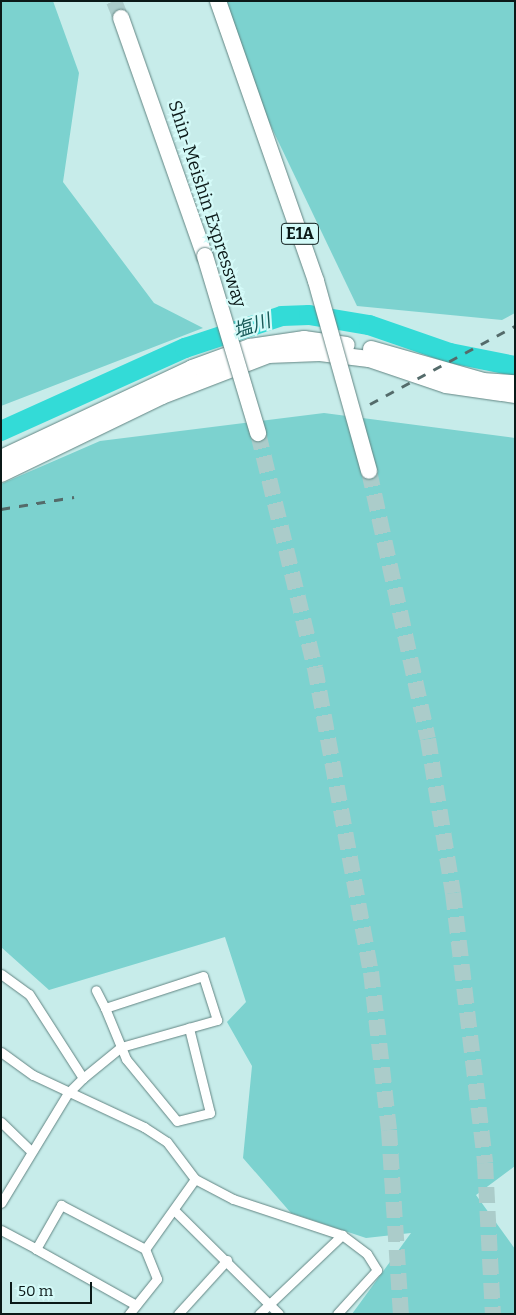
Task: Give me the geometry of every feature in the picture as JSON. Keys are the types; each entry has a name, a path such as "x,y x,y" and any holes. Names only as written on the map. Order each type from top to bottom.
{"highway":[{"name":"E1A","path":"218,1 316,281 369,471"},
{"name":"Shin-Meishin Expressway","path":"121,18 205,256 258,433"},
{"path":"1,458 192,368 250,347 304,339 373,349 483,380 515,383"},
{"path":"1,474 162,396 268,355 320,353 369,359 446,385 515,395"}],"street":[{"path":"1,974 29,994 83,1078"},
{"path":"1,1204 31,1151 68,1093 83,1078 121,1047 217,1020 203,976 105,1008"},
{"path":"96,990 121,1047 177,1121 210,1113 189,1028"},
{"path":"1,1052 68,1093 166,1142 195,1179 233,1199 342,1234 367,1254 378,1270 337,1314"},
{"path":"1,1122 31,1151"},
{"path":"145,1249 175,1212 195,1179"},
{"path":"36,1249 61,1205 145,1249 157,1278 129,1314"},
{"path":"175,1212 280,1314"},
{"path":"1,1230 136,1305"},
{"path":"259,1314 269,1302 342,1234"},
{"path":"178,1314 226,1260"}],"shaded area":[{"path":"1,1 53,1 79,73 63,182 154,303 203,328 1,406"},
{"path":"211,1 515,1 515,313 502,320 357,306"},
{"path":"324,413 515,438 515,1166 476,1195 515,1249 515,1314 352,1314 411,1233 366,1238 291,1213 243,1158 252,1066 227,1022 246,1002 225,937 49,990 1,947 1,484 100,441"}],"waterway":[{"name":"塩川","path":"1,431 185,348 282,316 309,315 369,325 450,353 515,366"}],"tunnel":[{"path":"114,1 121,18"},
{"path":"258,433 315,668 371,972 389,1130 401,1314"},
{"path":"369,471 428,739 453,893 485,1163 493,1314"}],"railway":[{"path":"370,404 515,326"},
{"path":"1,509 74,497"}]}
